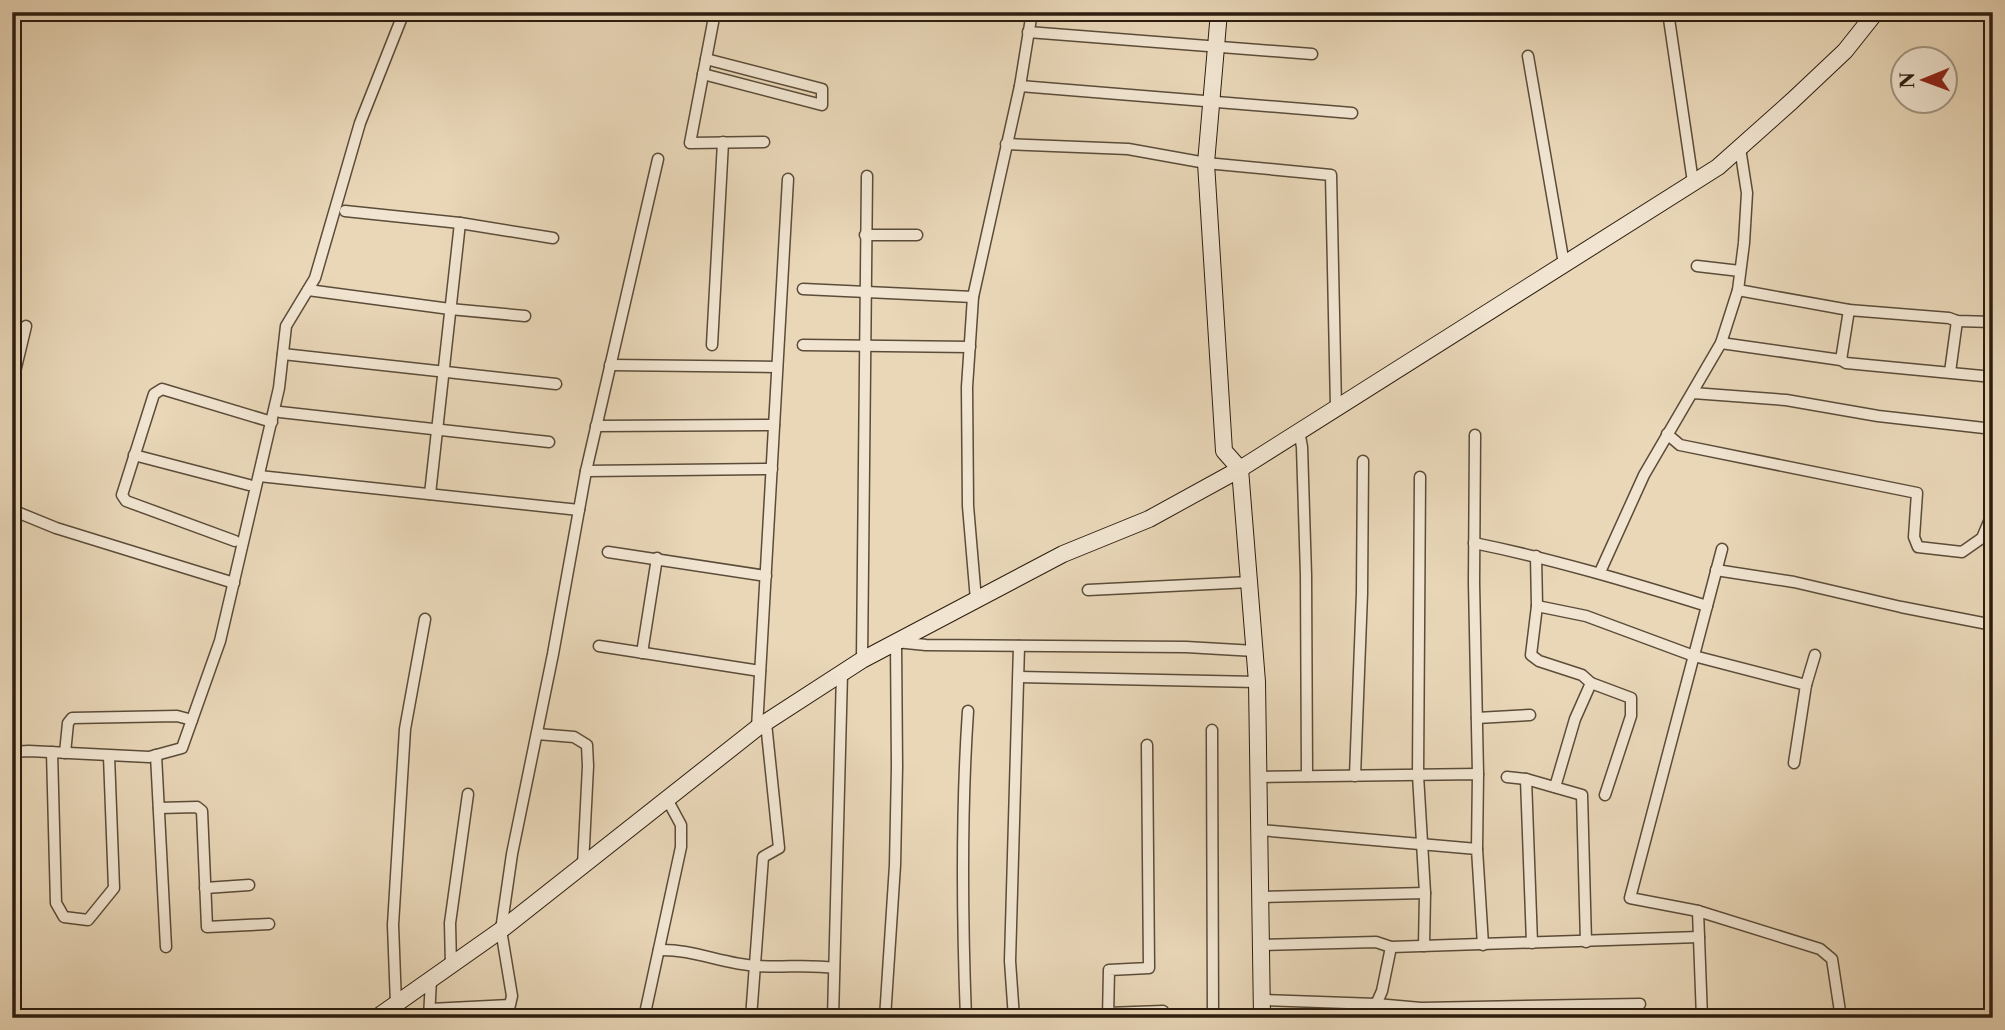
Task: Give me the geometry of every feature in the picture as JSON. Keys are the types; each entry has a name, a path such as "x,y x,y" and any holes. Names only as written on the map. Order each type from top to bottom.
{"street":[{"path":"12,752 149,757 182,748 220,641 272,422 286,326 315,278 360,123 404,12"},
{"path":"715,12 690,142 764,142"},
{"path":"976,600 968,506 967,387 974,297 1020,86 1032,12"},
{"path":"1219,12 1206,163 1224,451 1240,469 1255,651 1262,1018"},
{"path":"1668,12 1693,183"},
{"path":"376,1018 501,930 761,725 862,660 1063,554 1149,519 1240,469 1718,167 1845,51 1876,12"},
{"path":"1992,12 1993,230"},
{"path":"1028,32 1312,54"},
{"path":"1528,55 1564,264"},
{"path":"703,74 822,105 822,89 706,58"},
{"path":"1020,86 1352,113"},
{"path":"712,345 723,142"},
{"path":"1006,145 1128,149 1206,163 1331,175 1336,407"},
{"path":"1600,572 1644,475 1721,342 1738,290 1740,271 1747,193 1740,148"},
{"path":"431,979 429,1013 510,1005 512,996 501,930 512,854 586,471 658,159"},
{"path":"862,660 867,176"},
{"path":"751,1018 763,857 779,848 761,725 760,671 788,179"},
{"path":"345,211 460,223 553,238"},
{"path":"430,494 460,223"},
{"path":"865,235 917,235"},
{"path":"1697,265 1740,271"},
{"path":"803,289 974,297"},
{"path":"308,290 525,316"},
{"path":"1738,290 1849,310 1993,322"},
{"path":"1841,360 1849,310"},
{"path":"1950,372 1957,321"},
{"path":"12,384 26,326"},
{"path":"1721,342 1841,360 1846,363 1993,377"},
{"path":"803,345 970,347"},
{"path":"283,354 556,384"},
{"path":"610,365 777,367"},
{"path":"235,541 126,501 122,495 154,394 162,389 272,422"},
{"path":"1693,393 1786,400 1878,416 1993,429"},
{"path":"280,412 549,442"},
{"path":"596,426 774,425"},
{"path":"1299,431 1303,447 1306,575 1307,776"},
{"path":"1667,434 1680,445 1917,493 1914,537 1918,547 1962,552 1982,538 1993,512"},
{"path":"1475,435 1478,774 1476,849 1483,945"},
{"path":"135,455 249,485"},
{"path":"1355,776 1362,593 1363,461"},
{"path":"586,471 772,469"},
{"path":"260,476 579,510"},
{"path":"1420,477 1418,775 1424,844 1424,946"},
{"path":"12,510 57,528 234,583"},
{"path":"1474,543 1536,555 1600,572 1707,606"},
{"path":"1722,549 1630,898 1698,911 1819,949 1832,959 1841,1018"},
{"path":"608,552 766,576"},
{"path":"1536,555 1537,606 1531,655 1539,661 1582,675 1591,683 1631,698 1631,716 1605,795"},
{"path":"642,653 657,558"},
{"path":"1716,570 1794,582 1880,603 1993,625"},
{"path":"1088,590 1250,582"},
{"path":"1537,606 1586,616 1694,656 1806,685"},
{"path":"396,1004 393,925 405,729 425,619"},
{"path":"896,642 926,645 1186,647 1255,651"},
{"path":"885,1018 895,865 896,642"},
{"path":"599,646 760,671"},
{"path":"1014,1018 1010,961 1020,646"},
{"path":"1794,763 1806,685 1815,655"},
{"path":"833,1018 842,673"},
{"path":"1019,677 1257,682"},
{"path":"1555,787 1575,719 1591,683"},
{"path":"966,1018 963,782 968,711"},
{"path":"65,753 68,723 72,718 166,715 192,720"},
{"path":"1476,718 1530,715"},
{"path":"1212,730 1213,1018"},
{"path":"537,734 574,737 587,745 583,865"},
{"path":"1147,745 1149,968 1109,970 1108,1015 1163,1011 1163,1018"},
{"path":"52,752 56,903 64,917 88,920 114,888 109,756"},
{"path":"156,755 166,947"},
{"path":"1259,777 1478,774"},
{"path":"1507,777 1527,779 1583,795 1586,942"},
{"path":"1527,779 1532,943"},
{"path":"451,965 450,923 468,794"},
{"path":"644,1018 681,847 681,825 667,799"},
{"path":"159,808 197,807 202,811 207,927 269,924"},
{"path":"1260,830 1476,849"},
{"path":"205,888 249,885"},
{"path":"1260,897 1425,893"},
{"path":"1698,911 1702,1018"},
{"path":"1261,945 1376,942 1391,947 1699,937"},
{"path":"1370,1018 1382,991 1391,947"},
{"path":"659,950 678,949 755,966 834,968"},
{"path":"1262,1000 1422,1008 1640,1004"}]}
